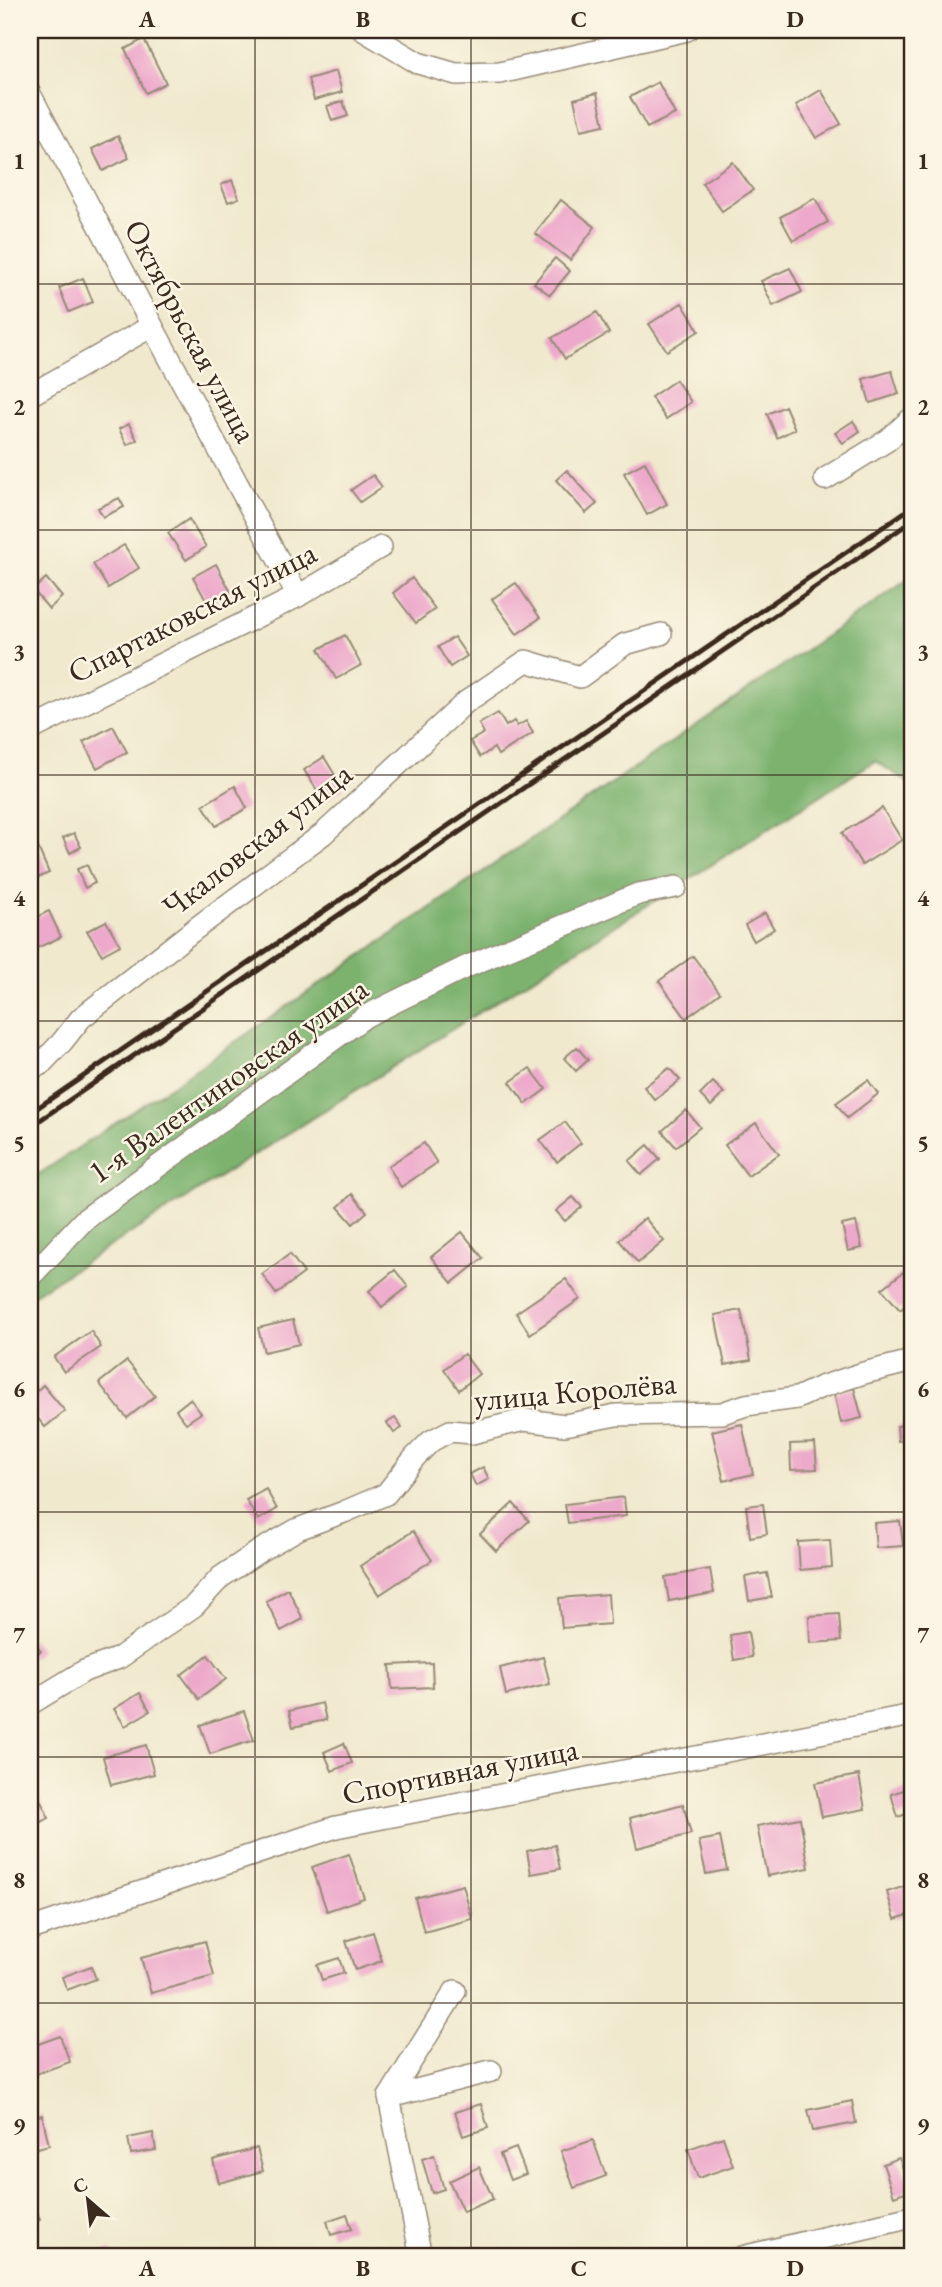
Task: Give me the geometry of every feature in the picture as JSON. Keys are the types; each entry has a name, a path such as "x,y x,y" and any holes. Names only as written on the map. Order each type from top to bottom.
{"street":[{"path":"363,30 418,63 456,74 500,73 687,30"},
{"name":"Октябрьская улица","path":"30,94 298,596"},
{"path":"30,395 152,326"},
{"path":"825,479 888,440 912,418"},
{"name":"Спартаковская улица","path":"30,730 298,596 381,547"},
{"name":"Чкаловская улица","path":"30,1069 41,1064 80,1018 323,834 466,702 526,661 580,677 625,644 661,634"},
{"name":"1-я Валентиновская улица","path":"30,1277 84,1220 366,1016 466,967 638,894 676,887"},
{"name":"улица Королёва","path":"30,1704 84,1671 119,1658 194,1606 221,1577 261,1550 298,1529 386,1493 431,1441 450,1432 472,1433 524,1420 565,1425 616,1415 722,1413 746,1405 797,1398 853,1376 912,1361"},
{"name":"Спортивная улица","path":"30,1929 336,1827 912,1715"},
{"path":"421,2257 389,2097 455,1991"},
{"path":"389,2097 491,2071"},
{"path":"742,2257 912,2217"}],"green space":[{"path":"912,577 912,785 875,761 30,1297 30,1180 180,1080"}],"building":[{"path":"144,39 166,83 146,93 125,49"},
{"path":"336,71 342,92 314,100 308,79"},
{"path":"658,82 675,114 647,128 630,97"},
{"path":"821,90 841,124 816,138 796,105"},
{"path":"597,93 604,125 581,130 574,99"},
{"path":"343,101 348,116 332,121 327,106"},
{"path":"118,136 129,158 103,171 92,149"},
{"path":"733,162 753,190 722,211 702,183"},
{"path":"232,180 239,198 228,202 221,185"},
{"path":"815,198 828,222 793,241 780,217"},
{"path":"561,200 595,227 570,260 535,233"},
{"path":"555,258 570,271 550,295 534,283"},
{"path":"790,268 802,292 773,306 761,281"},
{"path":"83,278 93,302 69,312 59,288"},
{"path":"682,303 699,331 667,351 649,324"},
{"path":"597,312 609,333 565,359 552,338"},
{"path":"892,371 899,394 870,403 863,379"},
{"path":"676,380 691,402 666,419 651,397"},
{"path":"785,406 795,429 777,438 767,414"},
{"path":"853,421 860,431 843,443 835,433"},
{"path":"129,424 137,440 127,445 119,429"},
{"path":"645,462 667,504 647,515 624,473"},
{"path":"567,470 597,504 586,513 556,480"},
{"path":"373,475 382,487 360,502 351,490"},
{"path":"119,498 124,507 103,517 98,508"},
{"path":"189,519 206,547 186,560 168,533"},
{"path":"124,545 139,568 108,588 93,564"},
{"path":"216,564 231,592 208,604 193,577"},
{"path":"46,578 62,597 49,609 33,590"},
{"path":"412,578 435,609 416,623 393,593"},
{"path":"516,583 540,618 517,634 492,599"},
{"path":"345,635 361,665 336,679 319,649"},
{"path":"454,637 467,656 450,667 438,647"},
{"path":"498,713 506,726 514,721 517,726 526,721 533,733 498,755 494,748 480,757 470,741 484,733 479,724"},
{"path":"113,726 127,752 97,768 83,742"},
{"path":"324,757 343,788 324,801 304,770"},
{"path":"235,786 247,808 216,826 203,805"},
{"path":"882,808 902,840 862,865 842,833"},
{"path":"74,833 81,847 70,853 63,838"},
{"path":"37,845 49,873 30,881 30,848"},
{"path":"87,865 95,883 85,888 77,869"},
{"path":"49,911 61,937 37,948 30,931 30,920"},
{"path":"765,913 774,929 754,941 745,925"},
{"path":"106,921 120,945 102,955 87,931"},
{"path":"693,956 720,993 686,1018 659,981"},
{"path":"577,1047 588,1060 576,1071 564,1058"},
{"path":"530,1068 546,1089 526,1104 510,1082"},
{"path":"669,1068 680,1080 655,1100 644,1087"},
{"path":"868,1080 878,1094 847,1118 836,1103"},
{"path":"713,1082 724,1093 711,1106 700,1095"},
{"path":"686,1110 700,1127 676,1147 662,1131"},
{"path":"565,1122 581,1143 557,1162 540,1140"},
{"path":"756,1123 779,1154 748,1176 725,1145"},
{"path":"424,1143 437,1163 401,1187 388,1166"},
{"path":"648,1145 660,1159 641,1175 629,1161"},
{"path":"352,1194 367,1212 353,1224 338,1207"},
{"path":"573,1197 582,1207 565,1221 556,1211"},
{"path":"645,1218 664,1241 638,1263 619,1240"},
{"path":"856,1222 862,1248 848,1251 842,1225"},
{"path":"462,1232 483,1258 452,1283 431,1257"},
{"path":"290,1254 304,1273 276,1294 262,1274"},
{"path":"912,1265 912,1300 900,1310 882,1289"},
{"path":"395,1270 408,1287 382,1307 369,1291"},
{"path":"566,1279 580,1299 530,1334 516,1313"},
{"path":"741,1310 751,1360 725,1365 715,1315"},
{"path":"293,1320 299,1344 264,1352 258,1328"},
{"path":"91,1331 101,1347 64,1372 54,1357"},
{"path":"464,1354 479,1374 459,1390 444,1369"},
{"path":"127,1361 155,1396 127,1418 99,1383"},
{"path":"43,1385 65,1411 45,1427 30,1409 30,1397"},
{"path":"854,1388 862,1418 841,1423 834,1393"},
{"path":"190,1399 201,1413 186,1423 176,1410"},
{"path":"395,1418 402,1428 394,1433 387,1423"},
{"path":"742,1424 753,1474 724,1481 712,1431"},
{"path":"912,1425 912,1440 898,1441 897,1426"},
{"path":"815,1443 817,1469 791,1470 790,1444"},
{"path":"483,1467 489,1479 476,1486 470,1474"},
{"path":"266,1489 277,1509 258,1520 246,1500"},
{"path":"624,1497 626,1516 568,1523 565,1504"},
{"path":"513,1503 529,1521 496,1551 480,1534"},
{"path":"763,1504 767,1534 750,1537 746,1506"},
{"path":"900,1521 903,1546 876,1548 874,1523"},
{"path":"413,1531 432,1560 379,1595 360,1566"},
{"path":"830,1540 832,1567 800,1570 798,1542"},
{"path":"710,1569 714,1593 669,1601 665,1577"},
{"path":"767,1573 772,1597 749,1601 745,1577"},
{"path":"288,1589 303,1619 281,1631 266,1601"},
{"path":"608,1594 610,1624 562,1628 559,1598"},
{"path":"839,1614 841,1641 810,1643 809,1616"},
{"path":"748,1632 752,1657 734,1660 730,1635"},
{"path":"32,1638 41,1651 30,1659 30,1640"},
{"path":"208,1655 226,1679 199,1699 181,1675"},
{"path":"543,1657 550,1684 506,1695 500,1668"},
{"path":"432,1663 433,1687 392,1689 390,1665"},
{"path":"140,1693 150,1711 125,1726 114,1709"},
{"path":"322,1703 326,1720 293,1727 289,1711"},
{"path":"244,1711 254,1740 210,1754 200,1725"},
{"path":"344,1743 352,1763 332,1771 324,1752"},
{"path":"146,1745 154,1774 111,1785 103,1757"},
{"path":"859,1775 865,1809 822,1817 815,1783"},
{"path":"30,1779 49,1818 30,1827"},
{"path":"907,1789 912,1812 898,1817 891,1794"},
{"path":"683,1804 691,1834 637,1848 630,1818"},
{"path":"800,1818 809,1868 767,1876 757,1826"},
{"path":"720,1837 727,1870 706,1874 699,1841"},
{"path":"555,1845 560,1869 531,1874 527,1851"},
{"path":"349,1854 364,1898 327,1911 312,1867"},
{"path":"912,1884 912,1914 895,1919 887,1892"},
{"path":"463,1885 472,1919 424,1932 415,1898"},
{"path":"373,1932 382,1961 355,1970 346,1941"},
{"path":"205,1941 214,1976 151,1993 141,1958"},
{"path":"339,1958 344,1973 322,1980 317,1965"},
{"path":"91,1966 96,1979 67,1990 62,1977"},
{"path":"60,2036 70,2062 33,2075 30,2067 30,2047"},
{"path":"852,2101 856,2123 813,2131 808,2110"},
{"path":"481,2104 488,2128 463,2136 455,2112"},
{"path":"42,2115 49,2145 30,2150 30,2118"},
{"path":"153,2133 156,2150 131,2154 128,2138"},
{"path":"723,2137 733,2166 698,2178 688,2149"},
{"path":"593,2140 606,2176 574,2188 561,2151"},
{"path":"257,2148 263,2171 219,2183 213,2160"},
{"path":"516,2148 526,2174 510,2180 500,2154"},
{"path":"434,2155 444,2189 432,2193 422,2159"},
{"path":"899,2158 911,2190 894,2196 883,2164"},
{"path":"479,2167 493,2199 463,2212 449,2181"},
{"path":"32,2199 40,2220 30,2224 30,2200"},
{"path":"347,2214 352,2229 331,2235 327,2221"},
{"path":"112,2250 114,2257 88,2257 88,2256"}],"railway":[{"path":"30,1113 912,507"},
{"path":"30,1127 912,521"}]}
